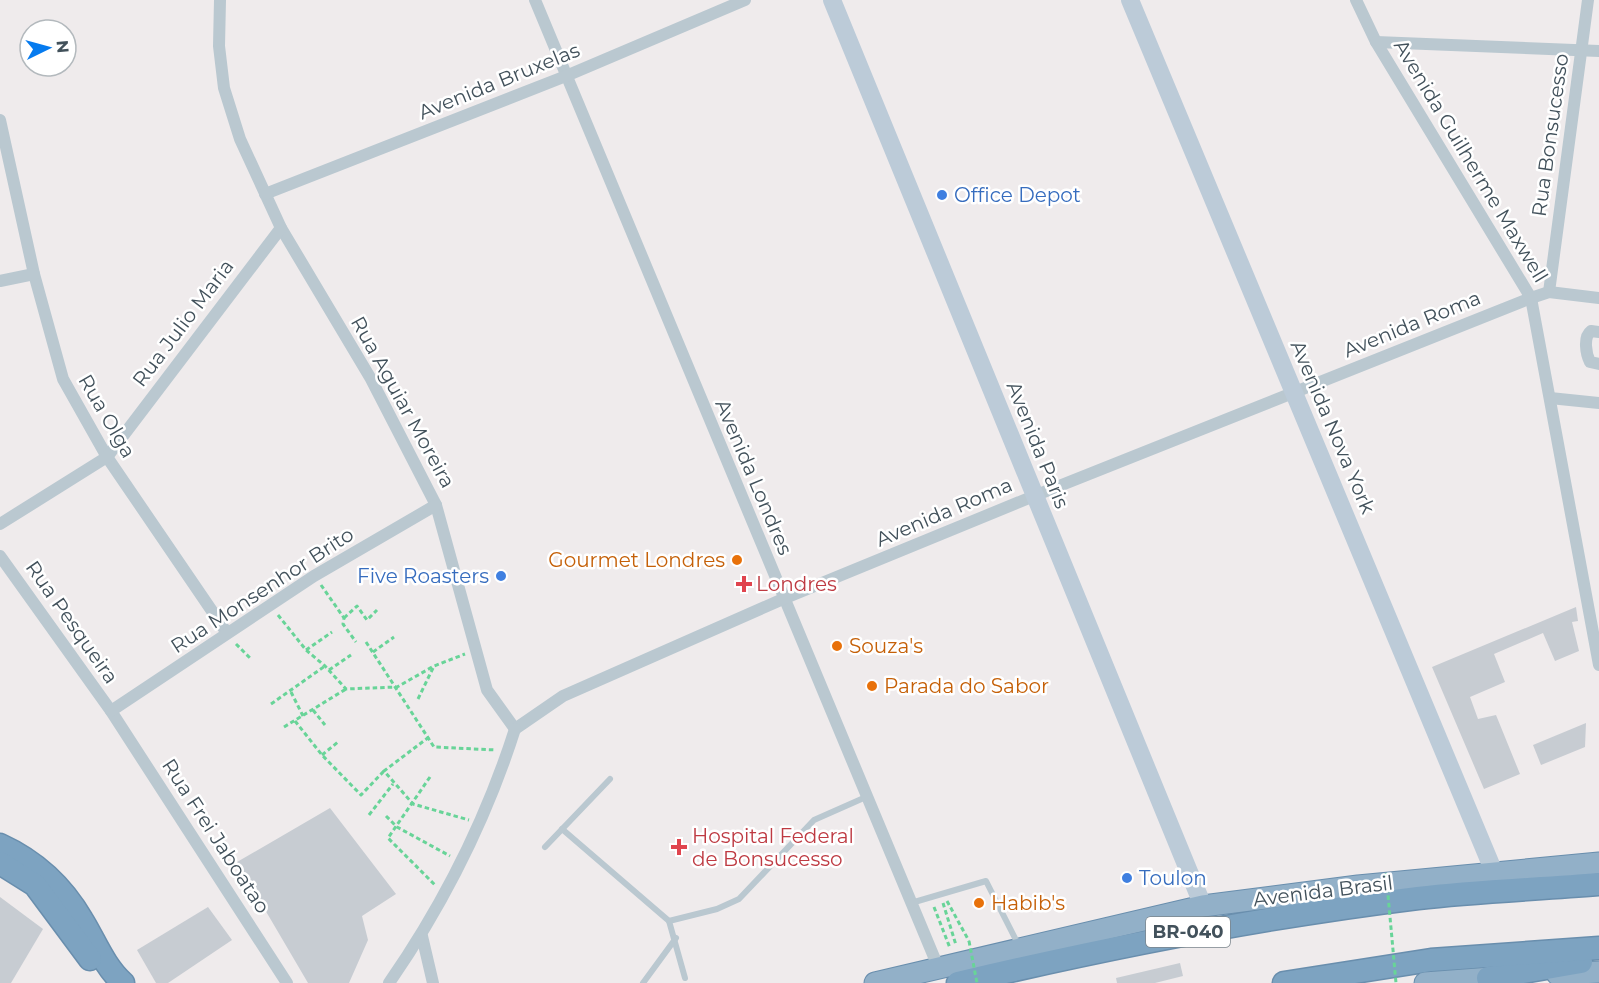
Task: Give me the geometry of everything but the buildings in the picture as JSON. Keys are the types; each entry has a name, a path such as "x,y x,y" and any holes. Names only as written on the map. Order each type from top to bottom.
{"highway":[{"path":"0,845 27,859 65,893 112,972 123,983"},
{"path":"0,863 34,885 109,983"},
{"name":"Avenida Brasil","path":"875,983 1203,906 1494,872 1599,863"},
{"name":"Avenida Brasil","path":"958,983 1204,929 1304,913 1421,897 1599,884"},
{"path":"1284,983 1431,960 1599,948"},
{"path":"1486,980 1599,959"},
{"path":"1425,983 1599,974"}],"main road":[{"name":"Avenida Paris","path":"832,0 1203,906"},
{"name":"Avenida Nova York","path":"1130,0 1494,872"}],"street":[{"name":"Rua Aguiar Moreira","path":"220,0 219,46 224,88 240,139 281,228 371,379 436,505 474,650 487,690 515,729"},
{"name":"Avenida Londres","path":"535,0 939,969"},
{"name":"Avenida Bruxelas","path":"265,194 566,76 745,0"},
{"name":"Avenida Guilherme Maxwell","path":"1356,0 1376,42 1531,298 1599,665"},
{"name":"Rua Bonsucesso","path":"1549,292 1588,0"},
{"path":"1376,42 1599,51"},
{"name":"Rua Olga","path":"0,120 34,273 63,379 107,458 227,633"},
{"name":"Rua Julio Maria","path":"0,524 107,458 281,228"},
{"path":"0,281 34,273"},
{"path":"1531,298 1549,292 1599,298"},
{"name":"Avenida Roma","path":"515,729 563,696 783,599 1034,496 1531,298"},
{"path":"1599,332 1591,331 1586,339 1590,362 1599,364"},
{"path":"1550,398 1599,404"},
{"name":"Rua Monsenhor Brito","path":"111,711 314,576 436,505"},
{"name":"Rua Pesqueira","path":"0,556 111,711"},
{"name":"Rua Frei Jaboatao","path":"111,711 287,983"},
{"path":"389,983 422,936 444,895 497,785 515,729"},
{"path":"422,936 433,983"}],"lane":[{"path":"545,847 610,779"},
{"path":"669,921 717,909 739,899 814,820 866,797"},
{"path":"562,829 669,921 676,938 685,978"},
{"path":"913,908 986,881 1021,950"},
{"path":"643,983 676,938"},
{"path":"1592,983 1599,974"}],"path":[{"path":"314,576 344,618"},
{"path":"270,606 306,650 325,666 346,689"},
{"path":"356,642 343,624 344,618 357,606 367,620 377,610"},
{"path":"348,633 354,629"},
{"path":"306,650 332,632"},
{"path":"373,652 394,637"},
{"path":"366,642 434,747 508,751"},
{"name":"Rua Monsenhor Brito","path":"236,644 251,659"},
{"path":"285,727 346,689 397,687 434,666 474,650"},
{"path":"329,670 351,655"},
{"path":"271,704 325,666"},
{"path":"418,699 434,666"},
{"path":"291,692 303,716"},
{"path":"313,710 325,725"},
{"path":"295,721 322,755 361,795 384,771 429,737"},
{"path":"322,755 338,742"},
{"path":"384,771 393,784 413,804 479,824"},
{"path":"430,777 388,838 444,895"},
{"path":"369,815 393,784"},
{"path":"386,816 397,826 460,862"},
{"path":"1386,873 1396,983"},
{"path":"913,908 933,906 950,948 957,945 942,901 946,899 969,941 977,983"}],"place":[{"name":"Office Depot","path":"942,195"},
{"name":"Gourmet Londres","path":"737,560"},
{"name":"Five Roasters","path":"501,576"},
{"name":"Londres","path":"744,584"},
{"name":"Souza's","path":"837,646"},
{"name":"Parada do Sabor","path":"872,686"},
{"name":"Hospital Federal de Bonsucesso","path":"679,847"},
{"name":"Toulon","path":"1127,878"},
{"name":"Habib's","path":"979,903"}]}
